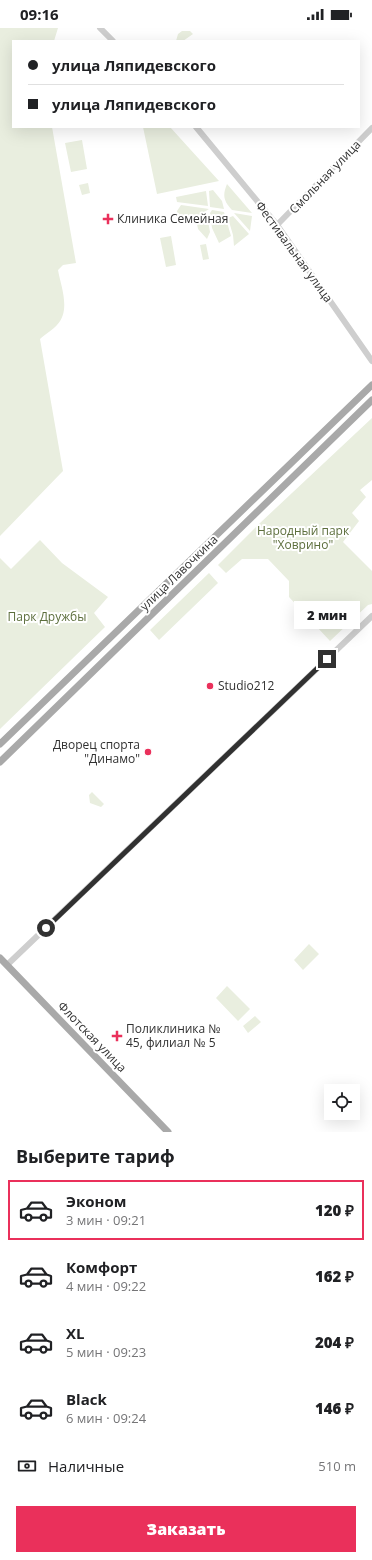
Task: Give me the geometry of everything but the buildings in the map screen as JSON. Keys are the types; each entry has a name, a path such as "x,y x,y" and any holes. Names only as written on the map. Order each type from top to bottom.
{"main road":[{"name":"улица Лавочкина","path":"0,744 372,385"},
{"name":"улица Лавочкина","path":"0,762 372,400"},
{"name":"Флотская улица","path":"0,958 168,1132"}],"street":[{"path":"100,28 112,40"},
{"name":"Фестивальная улица","path":"197,128 277,224 372,361"},
{"name":"Смольная улица","path":"277,224 372,128"},
{"path":"7,965 372,616"}],"green space":[{"path":"0,28 58,28 54,40 12,40 12,128 52,128 76,263 63,265 58,270 64,298 63,312 57,325 40,339 63,471 0,536"},
{"path":"182,31 190,31 193,34 184,40 176,40 178,34"},
{"path":"143,128 171,128 219,181 157,194"},
{"path":"82,140 87,169 71,172 65,143"},
{"path":"88,183 90,193 82,195 79,185"},
{"path":"227,184 252,213 232,210 227,204 224,195"},
{"path":"213,190 222,201 224,209 210,207 209,191"},
{"path":"206,191 208,206 177,202 176,197"},
{"path":"181,205 209,209 198,216 178,221 177,211"},
{"path":"212,210 224,212 231,236 219,243 212,228 210,213"},
{"path":"234,213 252,216 250,231"},
{"path":"207,215 210,232 207,239 198,229 196,219"},
{"path":"233,216 249,234 234,246 233,235 228,218"},
{"path":"171,236 176,265 166,267 160,238"},
{"path":"206,244 209,259 203,260 200,245"},
{"name":"Народный парк \"Ховрино\"","path":"372,418 372,480 360,490 366,497 352,513 359,521 343,542 372,571 372,604 368,605 330,641 289,597 289,581 268,559 242,559 226,573 218,565 260,523"},
{"name":"Парк Дружбы","path":"40,540 62,563 108,597 94,613 105,627 0,729 0,558 11,569"},
{"path":"209,573 218,583 159,640 150,630"},
{"path":"92,792 104,804 101,807 90,803 89,795"},
{"path":"309,944 319,954 303,970 294,960"},
{"path":"227,986 250,1009 238,1021 216,998"},
{"path":"255,1016 261,1022 248,1033 243,1026"}],"place":[{"name":"Клиника Семейная","path":"108,219"},
{"name":"Studio212","path":"210,686"},
{"name":"Дворец спорта \"Динамо\"","path":"148,752"},
{"name":"Поликлиника № 45, филиал № 5","path":"117,1036"}],"route":[{"path":"46,928 327,659"}]}
